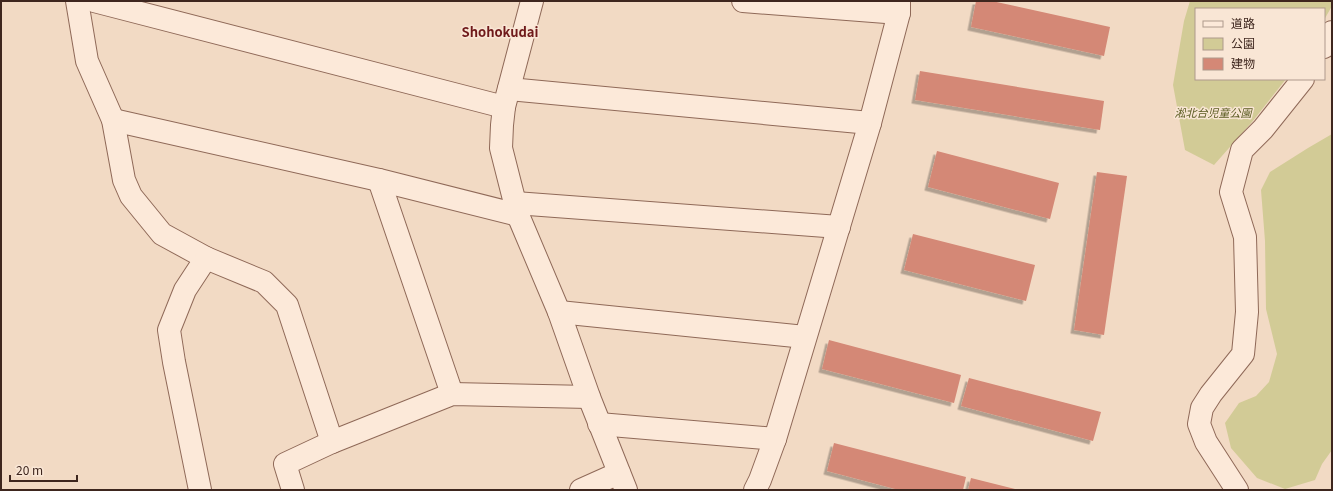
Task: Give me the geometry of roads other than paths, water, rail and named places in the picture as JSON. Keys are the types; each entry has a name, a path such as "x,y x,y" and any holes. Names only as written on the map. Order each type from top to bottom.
{"street":[{"path":"77,1 86,61 113,120 124,180 131,196 162,234 206,258 264,282 287,305 332,442"},
{"path":"94,1 507,98 870,123"},
{"path":"532,1 507,98 502,125 501,148 517,209 559,312 588,397 622,482 581,490"},
{"path":"743,1 899,7 870,123 839,227 775,439 755,490"},
{"path":"1325,45 1332,32"},
{"path":"1237,490 1206,442 1199,424 1202,408 1243,354 1247,312 1245,237 1231,192 1242,150 1263,128 1302,80"},
{"path":"113,120 379,180 517,209 839,227"},
{"path":"379,180 452,394"},
{"path":"200,490 174,362 170,330 185,290 206,258"},
{"path":"559,312 806,337"},
{"path":"293,490 285,464 332,442 452,394 588,397"},
{"path":"599,424 775,439"}],"district":[{"name":"Shohokudai","path":"500,32"}],"park label":[{"name":"淞北台児童公園","path":"1213,113"}]}
